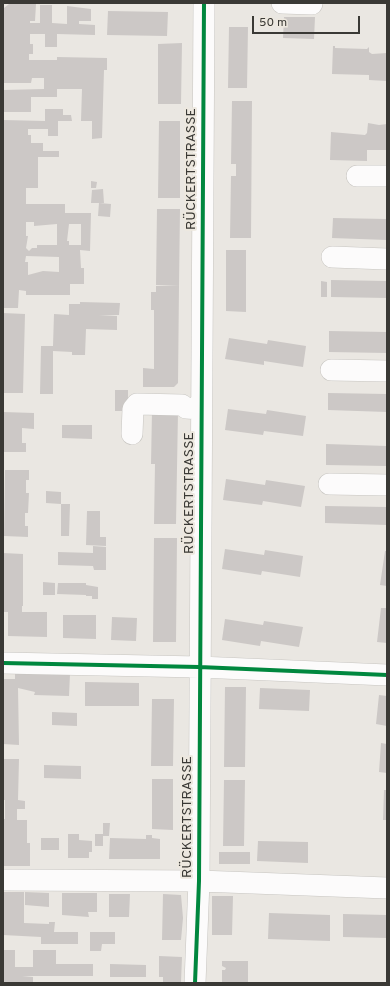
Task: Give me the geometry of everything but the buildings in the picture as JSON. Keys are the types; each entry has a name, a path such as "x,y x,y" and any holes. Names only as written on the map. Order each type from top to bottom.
{"street":[{"name":"RÜCKERTSTRASSE","path":"195,983 199,882 204,3"},
{"path":"282,3 312,4"},
{"path":"357,176 387,176"},
{"path":"332,257 387,259"},
{"path":"331,370 387,371"},
{"path":"132,434 133,409 137,404 182,405 186,408 201,409"},
{"path":"329,484 387,485"},
{"path":"3,663 200,667 387,675"},
{"path":"3,880 199,882 387,888"}],"cycle path":[{"path":"195,983 199,881 204,3"},
{"path":"3,663 199,667 387,675"}]}
